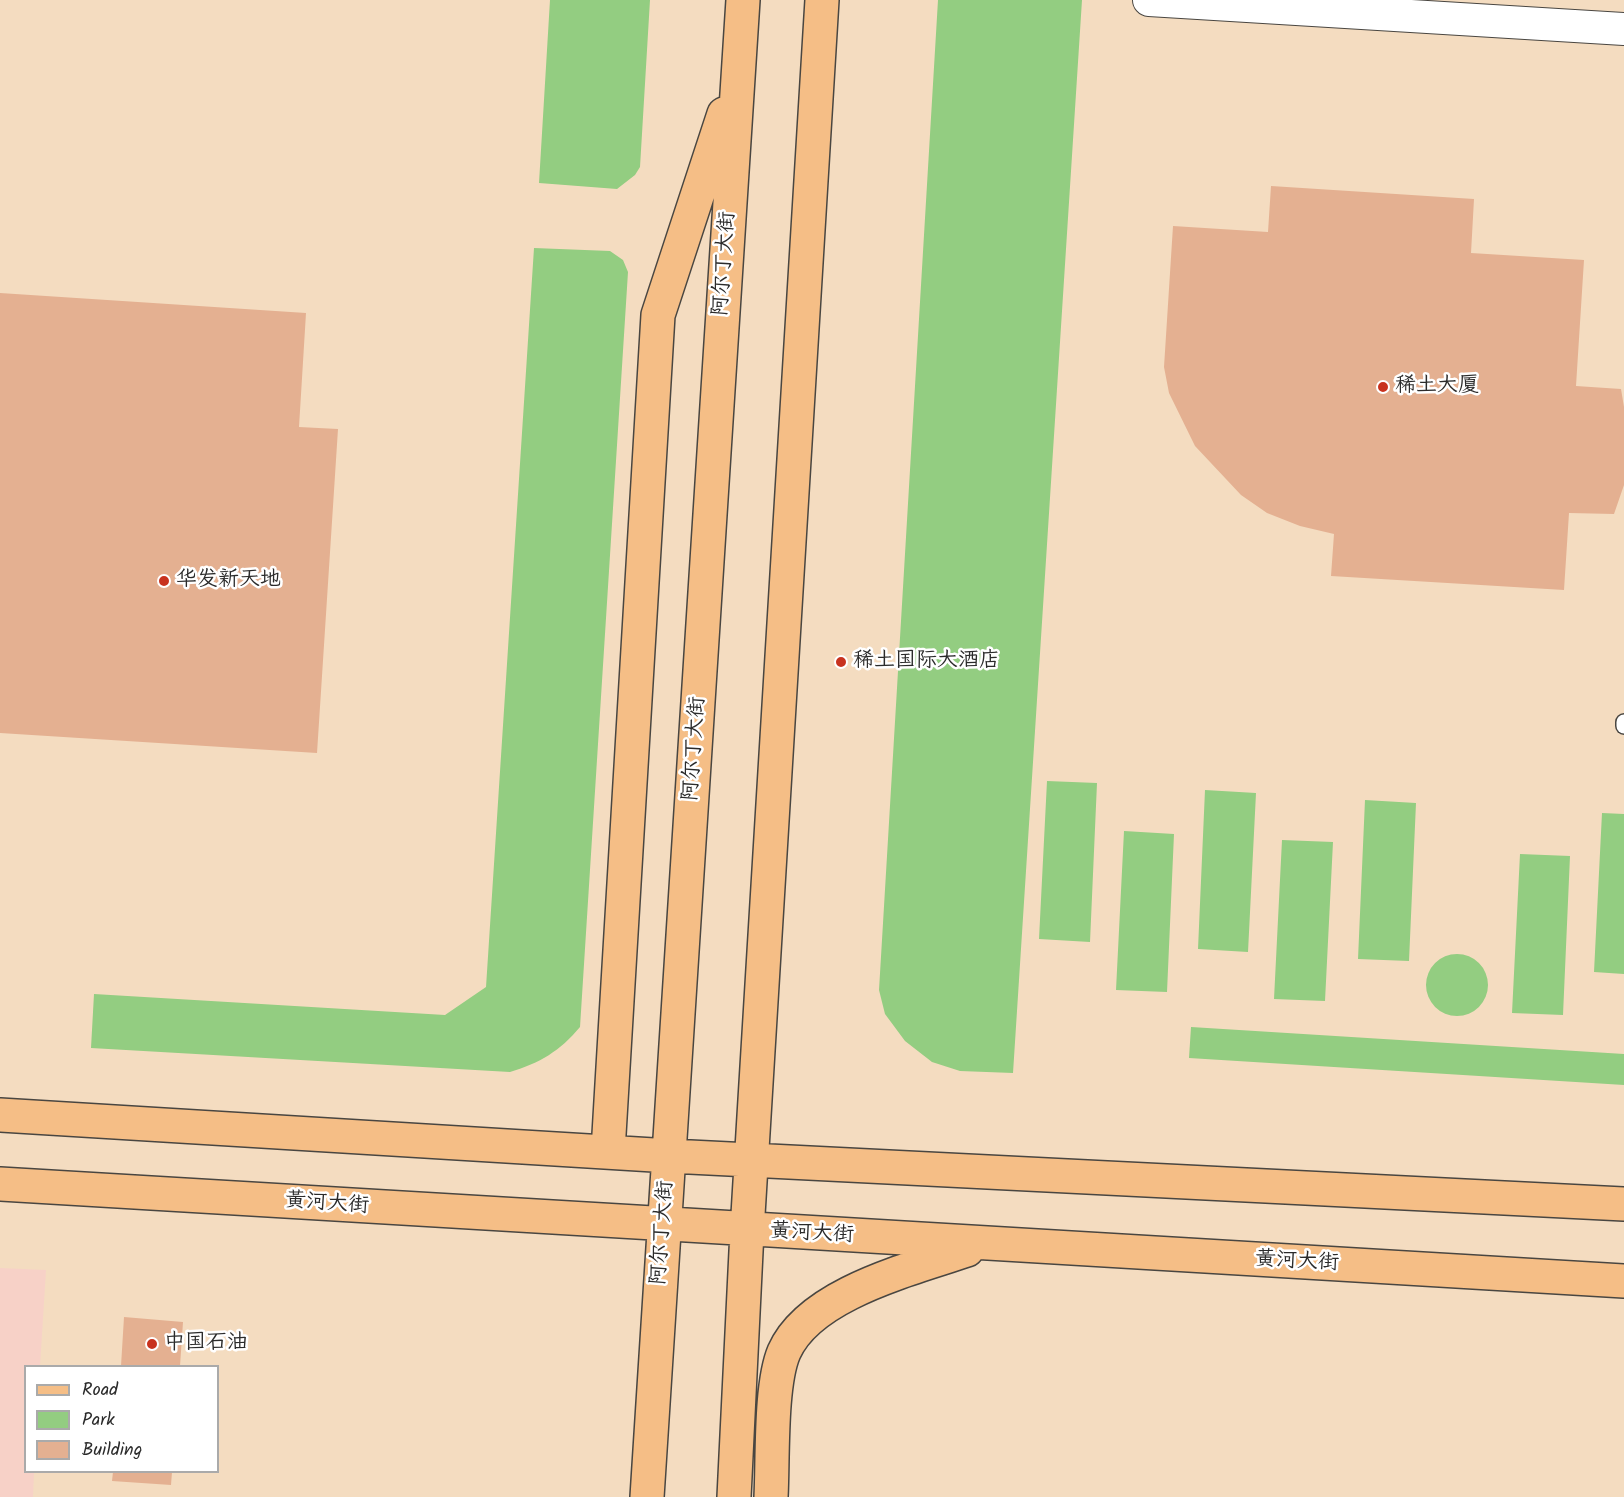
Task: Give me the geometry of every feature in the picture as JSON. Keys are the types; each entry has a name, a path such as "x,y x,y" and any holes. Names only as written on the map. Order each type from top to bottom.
{"main road":[{"name":"阿尔丁大街","path":"647,1497 743,0"},
{"path":"734,1497 747,1231 822,0"},
{"path":"608,1151 658,315 739,69"},
{"path":"0,1115 670,1156 1624,1204"},
{"name":"黄河大街","path":"0,1184 663,1226 1624,1281"},
{"path":"771,1497 777,1383 784,1352 800,1330 824,1308 864,1287 982,1244"}],"street":[{"path":"1149,0 1624,29"}],"shaded area":[{"path":"0,1268 46,1270 40,1365 24,1365 24,1473 34,1473 33,1497 0,1497"}],"green space":[{"path":"550,0 650,0 640,167 635,175 617,189 539,183"},
{"path":"938,0 1082,0 1013,1073 960,1071 932,1062 905,1041 885,1014 879,990"},
{"path":"534,248 610,251 623,260 628,272 580,1027 565,1043 549,1055 531,1065 510,1072 91,1048 94,994 445,1015 486,987"},
{"path":"1047,781 1097,783 1090,942 1039,939"},
{"path":"1205,790 1256,793 1248,952 1198,949"},
{"path":"1365,800 1416,803 1409,961 1358,959"},
{"path":"1602,813 1624,814 1624,974 1594,972"},
{"path":"1124,831 1174,834 1167,992 1116,990"},
{"path":"1282,840 1333,842 1325,1001 1274,999"},
{"path":"1520,854 1570,856 1563,1015 1512,1013"},
{"path":"1457,954 1474,959 1479,963 1483,968 1488,985 1483,1002 1479,1007 1474,1011 1457,1016 1440,1011 1435,1007 1431,1002 1426,985 1431,968 1435,963 1440,959"},
{"path":"1191,1027 1624,1054 1624,1085 1189,1058"}],"building":[{"name":"稀土大厦","path":"1271,186 1474,199 1471,253 1584,260 1576,386 1621,389 1624,407 1624,485 1614,514 1569,513 1564,590 1331,576 1334,534 1300,526 1267,513 1241,495 1195,446 1169,393 1164,367 1173,226 1268,232"},
{"name":"华发新天地","path":"0,293 306,313 299,427 338,429 317,753 0,733"},
{"name":"中国石油","path":"124,1317 183,1322 180,1365 121,1365"},
{"path":"113,1473 172,1473 171,1485 112,1481"}],"place":[{"name":"稀土大厦","path":"1383,387"},
{"name":"华发新天地","path":"164,581"},
{"name":"稀土国际大酒店","path":"841,662"},
{"name":"中国石油","path":"152,1344"}]}
